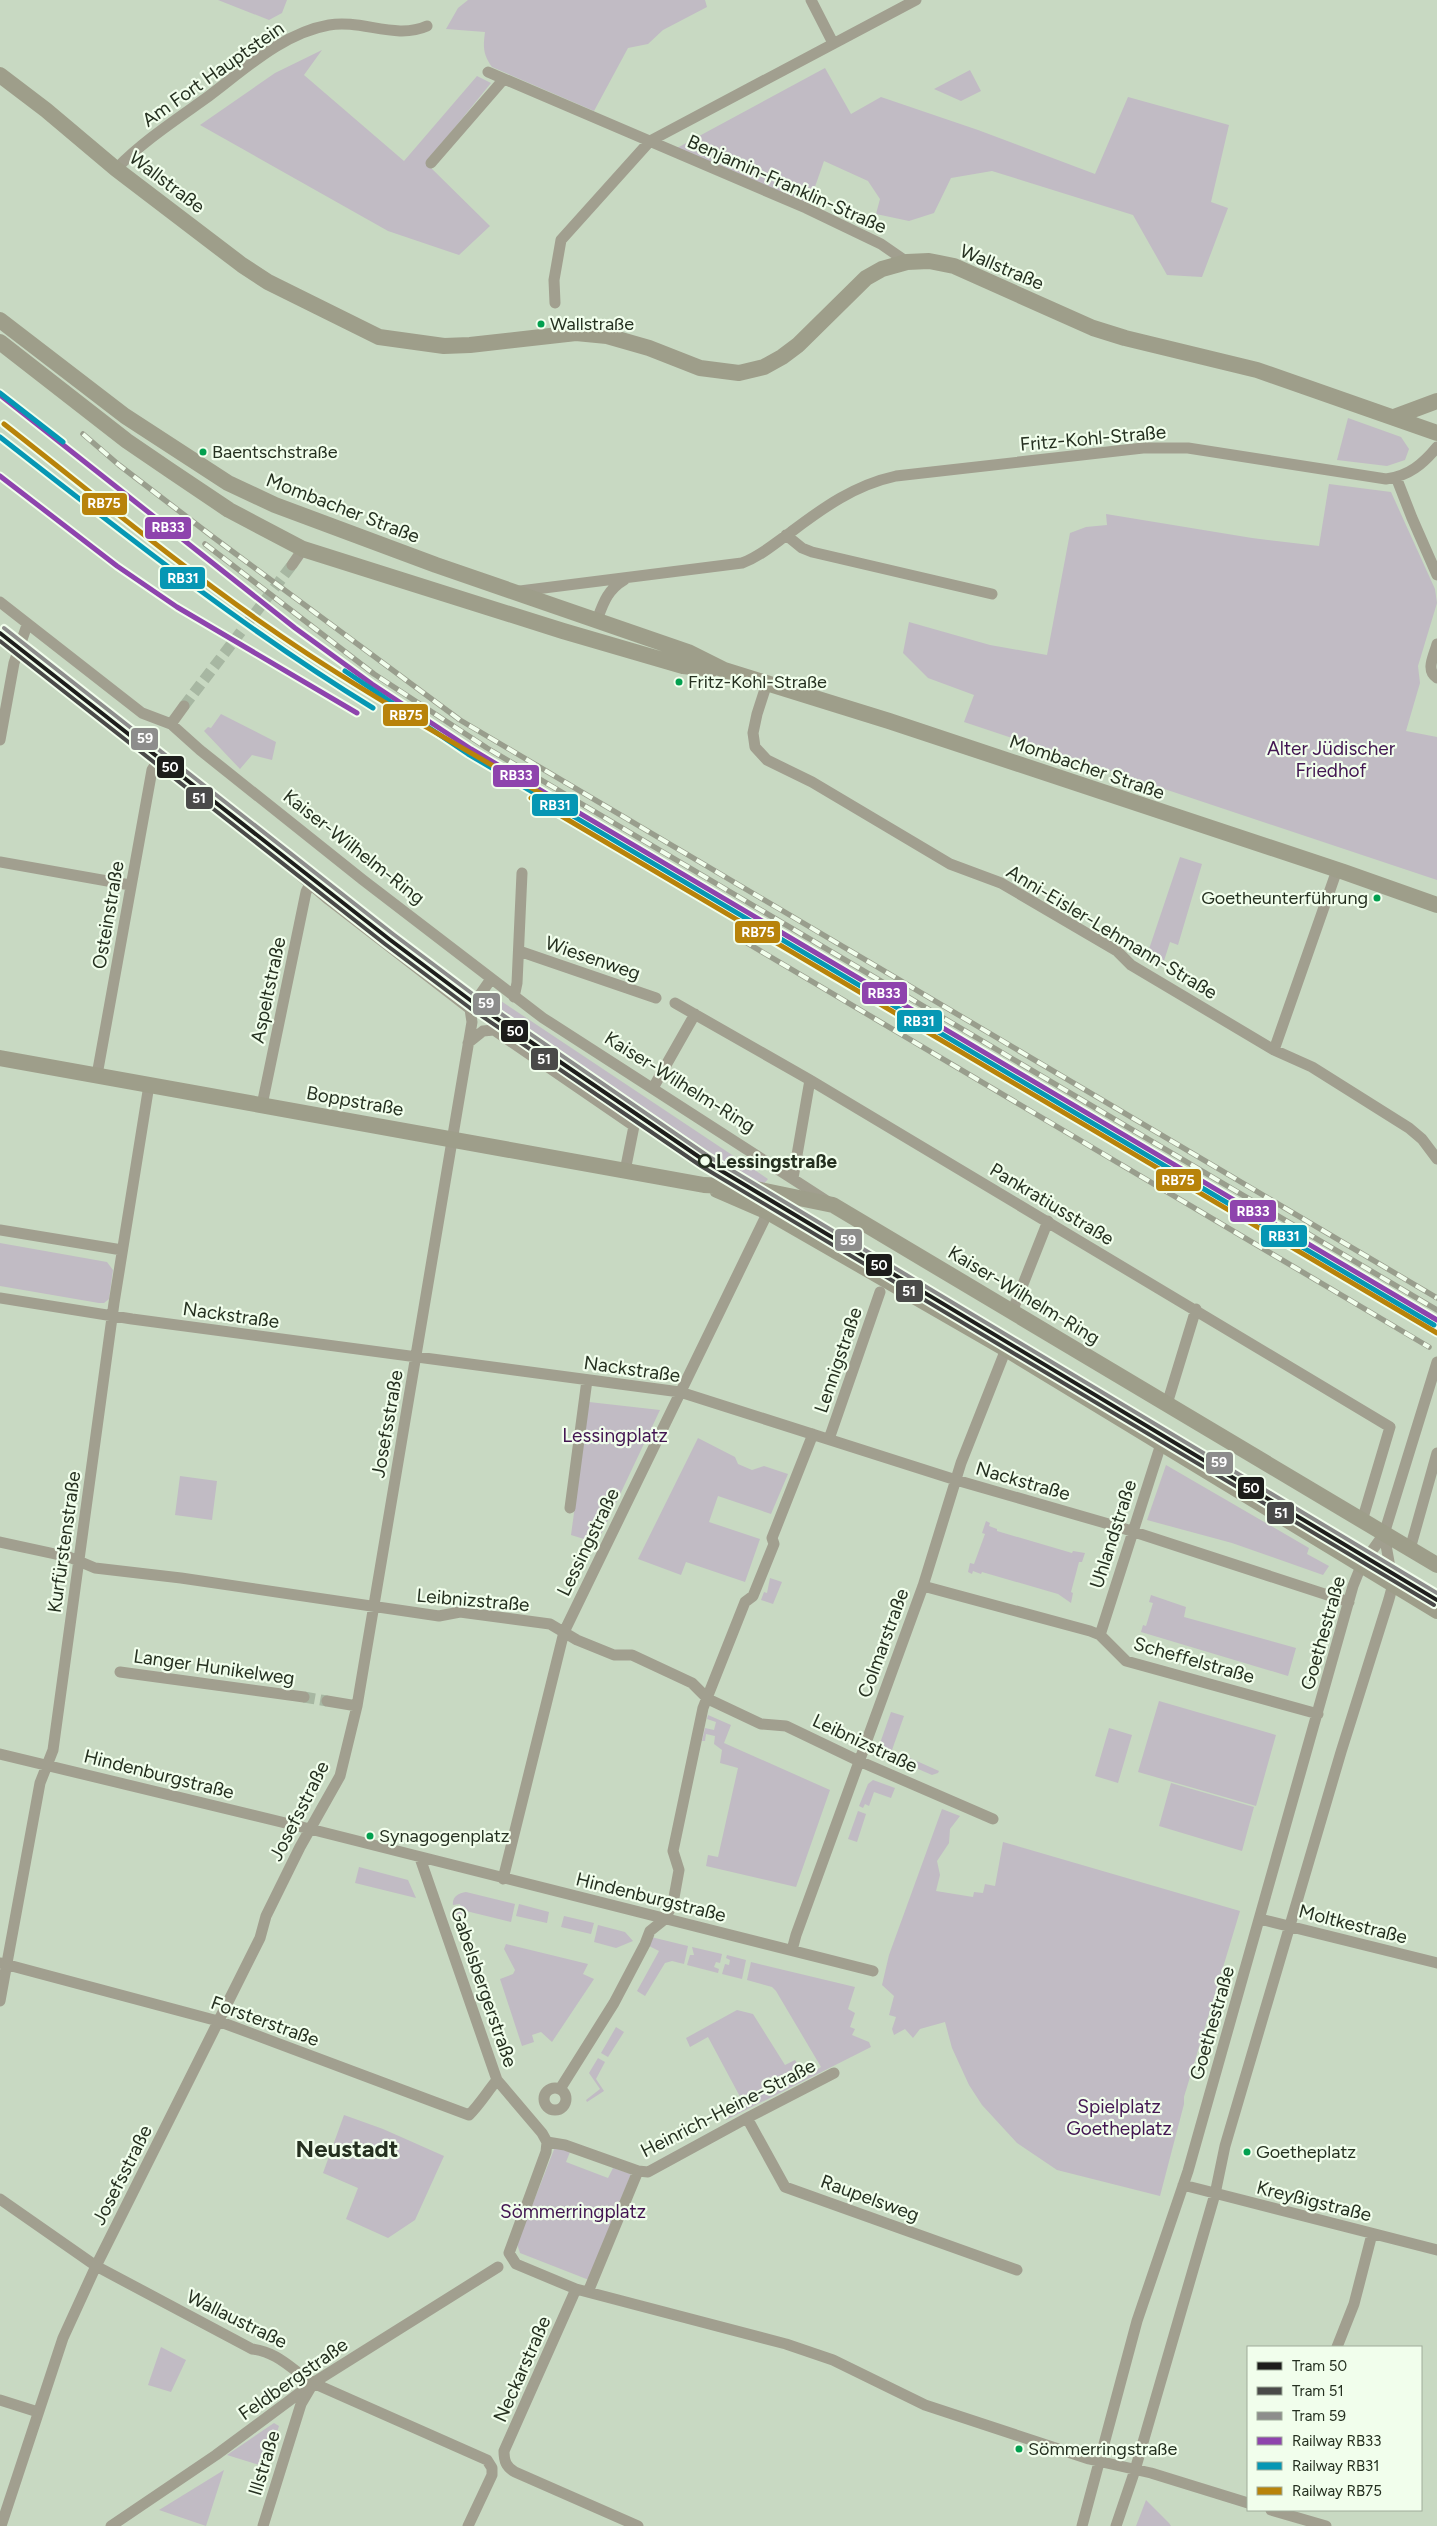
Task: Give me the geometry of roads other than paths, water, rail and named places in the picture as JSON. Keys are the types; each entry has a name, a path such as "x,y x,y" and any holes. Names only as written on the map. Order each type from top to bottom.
{"street":[{"path":"810,0 833,44"},
{"name":"Benjamin-Franklin-Straße","path":"555,303 554,280 561,240 650,142 916,0"},
{"name":"Am Fort Hauptstein","path":"116,169 129,156 175,120 291,38 329,25 376,27 402,31 427,26"},
{"name":"Benjamin-Franklin-Straße","path":"488,72 821,215 880,244 907,262"},
{"name":"Wallstraße","path":"0,75 46,110 116,169 268,282 379,337 444,346 470,345 576,333 616,339 649,348 700,368 739,373 764,367 782,357 798,345 866,278 882,269 907,262 929,261 954,266 1093,328 1125,338 1257,370 1394,417 1437,434"},
{"path":"431,163 503,80"},
{"name":"Mombacher Straße","path":"3,323 125,416 228,483 275,505 511,591 688,652 724,670 1337,870 1437,905"},
{"name":"Mombacher Straße","path":"0,342 127,441 229,510 303,549 563,631 683,666 724,670"},
{"path":"1394,417 1437,402"},
{"name":"Fritz-Kohl-Straße","path":"511,591 530,591 742,562 760,556 847,492 870,482 896,476 1092,452 1143,448 1188,448 1376,478 1396,477 1418,467 1437,447"},
{"path":"1396,477 1437,575"},
{"path":"786,536 802,548 812,552 992,594"},
{"path":"292,565 303,549"},
{"path":"563,631 597,620 611,589 627,578"},
{"name":"Kaiser-Wilhelm-Ring","path":"0,602 142,713 171,724 286,819 514,997 599,1055 654,1088 833,1205 1437,1565"},
{"path":"0,740 17,651 27,625"},
{"path":"0,637 154,766 240,824 310,884 470,1009 491,979"},
{"path":"1437,644 1430,667 1431,672 1437,678"},
{"name":"Anni-Eisler-Lehmann-Straße","path":"767,683 757,714 754,733 756,747 767,760 812,782 950,864 1002,883 1117,951 1131,965 1274,1050 1312,1067 1409,1128 1422,1138 1437,1160"},
{"path":"171,724 184,706"},
{"name":"Osteinstraße","path":"97,1075 130,885 154,766"},
{"path":"0,862 130,885"},
{"path":"1274,1050 1337,870"},
{"path":"514,997 519,951 522,873"},
{"name":"Aspeltstraße","path":"262,1105 306,892 310,884"},
{"name":"Wiesenweg","path":"519,951 656,998"},
{"path":"654,1088 695,1014 676,1003"},
{"name":"Josefsstraße","path":"4,2525 38,2412 63,2338 96,2266 260,1938 266,1916 310,1829 340,1776 357,1706 374,1608 472,1022 470,1009"},
{"name":"Pankratiusstraße","path":"695,1014 1048,1221 1390,1427 1362,1521"},
{"path":"468,1043 483,1031 494,1030 634,1126 625,1170"},
{"name":"Boppstraße","path":"0,1058 704,1184 746,1188 833,1205"},
{"path":"793,1178 810,1080"},
{"name":"Kurfürstenstraße","path":"0,2001 3,1964 40,1784 53,1750 112,1316 149,1085"},
{"name":"Boppstraße","path":"704,1184 768,1212"},
{"path":"768,1212 1006,1348 1437,1611"},
{"name":"Lessingstraße","path":"503,1879 564,1632 768,1212"},
{"path":"1012,1312 1048,1221"},
{"path":"0,1230 122,1250"},
{"name":"Lennigstraße","path":"829,1439 880,1292"},
{"name":"Nackstraße","path":"0,1298 112,1316 680,1392 956,1480 1132,1531 1349,1602"},
{"path":"1167,1404 1196,1309"},
{"name":"Colmarstraße","path":"792,1950 922,1586 956,1480 1006,1348"},
{"name":"Goethestraße","path":"1082,2526 1101,2461 1137,2321 1183,2185 1349,1602 1361,1566 1384,1534 1437,1362"},
{"path":"570,1508 587,1380"},
{"path":"560,2089 614,2003 652,1928 665,1919 673,1903 679,1870 673,1851 704,1708 713,1680 745,1602 753,1596 774,1544 772,1538 813,1434"},
{"name":"Uhlandstraße","path":"1100,1635 1161,1444"},
{"path":"1410,1549 1437,1453"},
{"name":"Goethestraße","path":"1116,2526 1135,2470 1215,2194 1225,2146 1393,1584 1384,1534"},
{"name":"Leibnizstraße","path":"0,1542 69,1557 95,1568 181,1578 374,1608 439,1616 460,1612 550,1624 614,1655 632,1655 692,1683 708,1699 761,1724 786,1726 859,1761 993,1820"},
{"name":"Scheffelstraße","path":"922,1586 1100,1635 1126,1661 1318,1714"},
{"name":"Langer Hunikelweg","path":"120,1672 304,1697"},
{"path":"327,1700 357,1706"},
{"name":"Hindenburgstraße","path":"0,1754 310,1829"},
{"path":"310,1829 420,1858"},
{"name":"Hindenburgstraße","path":"420,1858 792,1950 872,1972"},
{"name":"Gabelsbergerstraße","path":"420,1858 497,2080 542,2132 547,2142"},
{"name":"Moltkestraße","path":"1260,1920 1437,1963"},
{"name":"Forsterstraße","path":"3,1964 218,2021 469,2115 484,2100 497,2080"},
{"name":"Heinrich-Heine-Straße","path":"638,2171 648,2172 834,2073"},
{"name":"Raupelsweg","path":"747,2118 785,2187 1017,2270"},
{"path":"588,2292 638,2171 566,2145 547,2142 546,2152 509,2253 516,2264 576,2289 786,2344 833,2360 925,2405 1101,2461 1151,2473 1247,2503"},
{"name":"Kreyßigstraße","path":"1183,2185 1437,2250"},
{"name":"Wallaustraße","path":"0,2199 96,2266 252,2349 264,2350 284,2360 294,2372 313,2383 483,2457 492,2468 492,2476 468,2526"},
{"path":"1337,2346 1354,2304 1372,2234"},
{"name":"Feldbergstraße","path":"111,2526 216,2455 313,2383 498,2267"},
{"name":"Neckarstraße","path":"576,2289 504,2451 506,2464 515,2472 638,2526"},
{"name":"Illstraße","path":"263,2526 301,2404 313,2383"},
{"path":"0,2400 38,2412"},
{"path":"1274,2511 1326,2526"}],"tunnel":[{"path":"184,706 292,565"},
{"path":"304,1697 327,1701"}],"railway":[{"path":"83,434 119,465 213,537 460,720 1437,1298"},
{"path":"205,544 374,674 487,748 1437,1310"},
{"path":"742,940 1429,1347"}],"tram line":[{"name":"59","path":"4,628 393,934 478,998 708,1156 1437,1593"},
{"name":"50","path":"0,633 389,939 474,1003 705,1161 1437,1600"},
{"name":"51","path":"0,641 385,944 470,1008 701,1166 1434,1605"}],"rail line":[{"name":"RB31","path":"0,393 63,442"},
{"name":"RB33","path":"0,395 295,628 372,684 471,749 1437,1320"},
{"name":"RB75","path":"4,424 167,553 268,627 371,694 549,798"},
{"name":"RB31","path":"0,437 229,612 373,708"},
{"name":"RB33","path":"0,476 117,566 177,607 357,713"},
{"name":"RB31","path":"345,671 468,754 1434,1325"},
{"name":"RB75","path":"531,798 1437,1333"}],"place":[{"name":"Wallstraße","path":"541,324"},
{"name":"Baentschstraße","path":"203,452"},
{"name":"Fritz-Kohl-Straße","path":"679,682"},
{"name":"Goetheunterführung","path":"1377,898"},
{"name":"Lessingstraße","path":"705,1161"},
{"name":"Synagogenplatz","path":"370,1836"},
{"name":"Goetheplatz","path":"1247,2152"},
{"name":"Sömmerringstraße","path":"1019,2449"}],"district":[{"name":"Neustadt","path":"347,2148"}],"park label":[{"name":"Alter Jüdischer Friedhof","path":"1331,759"},
{"name":"Lessingplatz","path":"615,1435"},
{"name":"Spielplatz Goetheplatz","path":"1119,2117"},
{"name":"Sömmerringplatz","path":"573,2211"}]}
